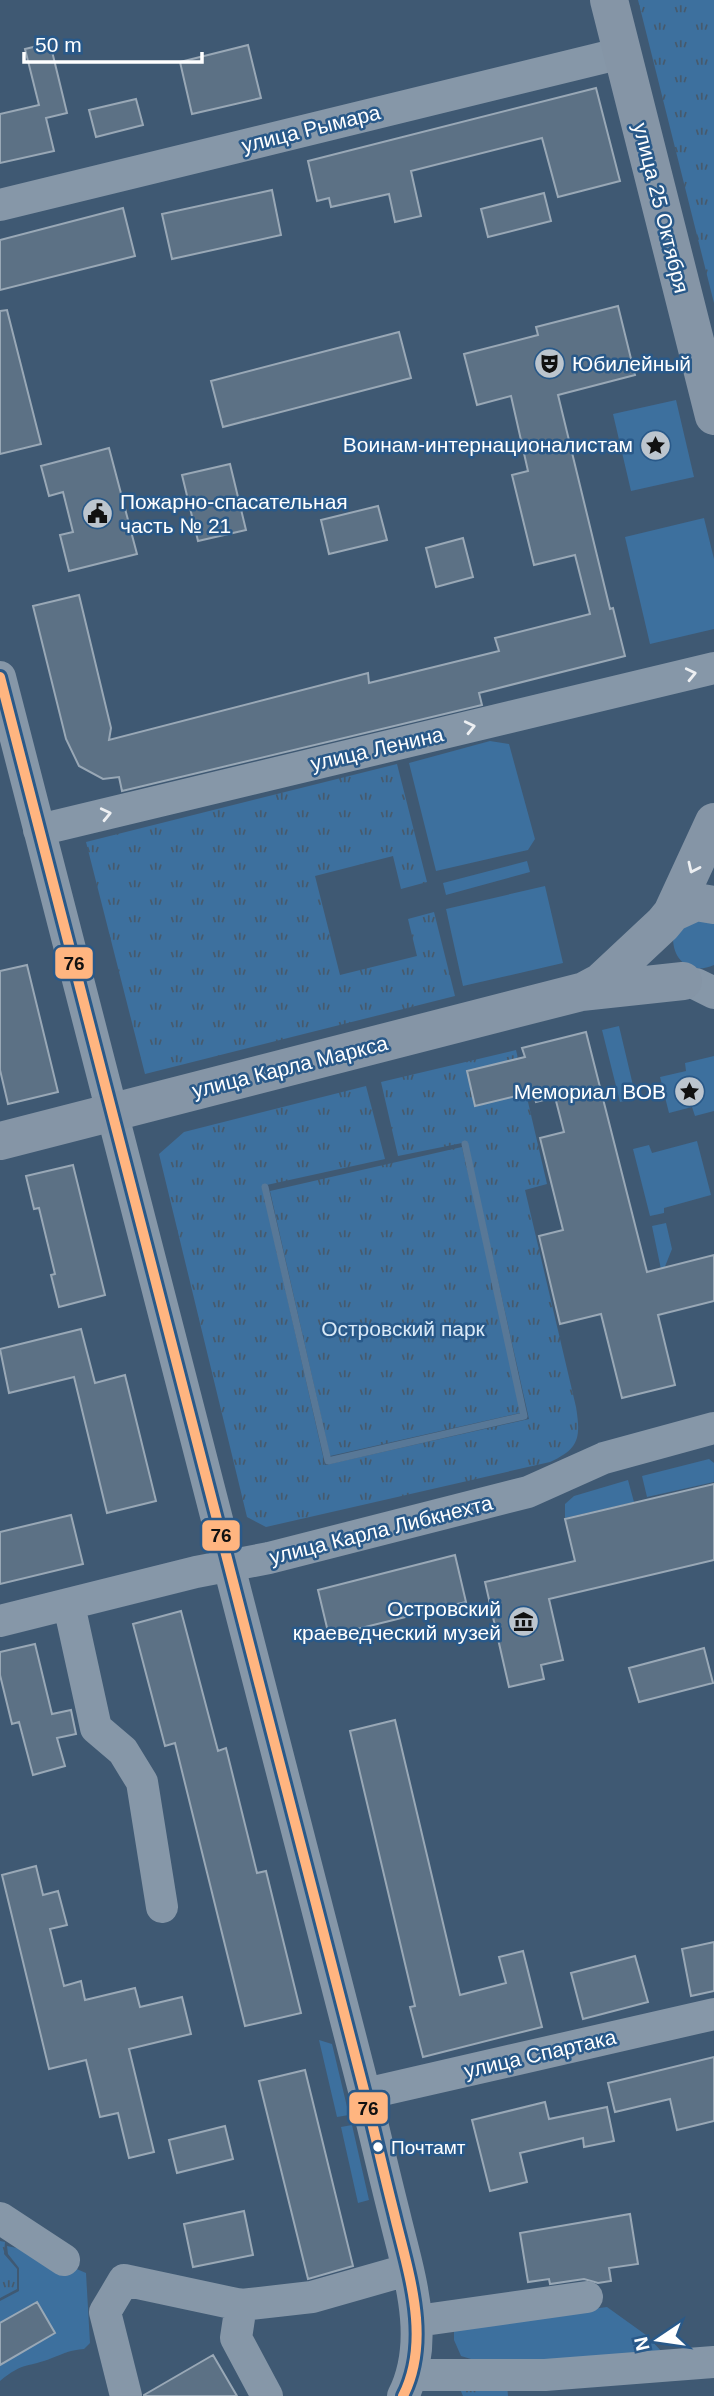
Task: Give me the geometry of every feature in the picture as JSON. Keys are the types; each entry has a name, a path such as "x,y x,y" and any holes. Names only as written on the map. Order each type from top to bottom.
{"main road":[{"name":"улица 25 Октября","path":"609,0 714,416"},
{"path":"702,985 672,973 659,950 668,918 714,822"},
{"path":"581,992 601,982 668,918 696,902 714,905"},
{"path":"581,992 667,980 702,985"},
{"name":"улица Карла Маркса","path":"0,1141 581,992"}],"street":[{"name":"улица Рымара","path":"0,205 622,53"},
{"name":"улица Ленина","path":"40,830 714,668"},
{"path":"0,678 365,2094 417,2321 408,2385 552,2385 714,2362"},
{"name":"улица Карла Либкнехта","path":"0,1621 229,1566 270,1559 528,1492 604,1458 714,1428"},
{"path":"69,1605 96,1728 123,1751 142,1782 162,1907"},
{"name":"улица Спартака","path":"365,2094 714,2014"},
{"path":"0,2218 64,2260"},
{"path":"126,2396 105,2312 124,2280 242,2305 312,2297 407,2270"},
{"path":"417,2321 468,2304 587,2297"},
{"path":"242,2305 236,2339 267,2396"}],"green space":[{"path":"638,0 714,0 714,303"},
{"path":"676,400 694,477 631,491 613,414"},
{"path":"704,518 714,559 714,629 650,644 625,537"},
{"path":"490,741 509,744 535,839 528,850 436,871 409,763"},
{"path":"397,764 427,882 401,889 393,856 315,876 340,975 417,956 408,919 434,912 455,996 145,1074 86,842"},
{"path":"527,861 530,872 446,895 443,883"},
{"path":"545,886 563,963 463,986 446,909"},
{"path":"689,918 714,921 714,965 706,968 691,967 676,954 673,938"},
{"path":"619,1026 636,1098 620,1102 602,1030"},
{"path":"516,1050 547,1184 525,1190 576,1407 576,1441 567,1452 550,1462 266,1527 247,1517 159,1154 184,1132 366,1086 385,1159 262,1186 325,1465 529,1419 467,1142 398,1156 381,1082"},
{"name":"Мемориал ВОВ","path":"714,1056 714,1111 695,1116 692,1107 669,1113 660,1077 686,1071 685,1063"},
{"path":"697,1141 711,1195 664,1208 664,1213 650,1216 633,1149 649,1145 652,1153"},
{"name":"Островский парк","path":"462,1147 524,1412 330,1456 270,1191"},
{"path":"666,1223 672,1249 662,1274 652,1226"},
{"path":"709,1459 714,1463 714,1482 647,1497 642,1476"},
{"path":"628,1480 634,1502 565,1518 565,1504 574,1496"},
{"path":"319,2040 332,2044 349,2115 337,2117"},
{"path":"352,2125 369,2200 358,2203 341,2127"},
{"path":"0,2241 5,2242 4,2254 17,2269 17,2289 0,2298"},
{"path":"7,2246 37,2252 86,2273 90,2343 84,2349 21,2368 0,2381 0,2301 19,2291 19,2268 8,2254"},
{"path":"607,2307 646,2335 665,2355 552,2362 471,2359 461,2356 454,2340 454,2327"},
{"path":"507,2385 508,2396 463,2396 460,2389"}],"building":[{"path":"50,43 67,113 46,118 54,151 0,163 0,114 39,105 25,49"},
{"path":"248,45 261,98 192,114 180,62"},
{"path":"596,88 620,181 558,197 542,138 411,171 421,216 395,222 389,194 331,207 329,198 317,201 308,161"},
{"path":"136,99 143,125 96,137 89,110"},
{"path":"272,190 281,235 172,259 162,214"},
{"path":"544,193 551,221 488,237 481,209"},
{"path":"123,208 135,256 0,290 0,240"},
{"path":"618,306 635,375 558,395 610,609 613,608 625,656 479,693 482,705 122,791 119,777 103,779 79,766 66,739 33,606 79,595 111,728 109,740 368,673 369,683 499,651 495,638 590,614 575,555 534,565 512,475 528,471 511,396 477,405 464,354 538,335 536,327"},
{"path":"7,310 41,444 0,454 0,311"},
{"path":"399,332 411,378 223,427 211,381"},
{"name":"Пожарно-спасательная часть № 21","path":"109,448 137,554 69,571 60,535 73,532 63,492 49,496 41,466"},
{"path":"230,464 246,530 198,541 182,475"},
{"path":"378,506 387,540 329,554 321,520"},
{"path":"463,538 473,577 436,587 426,548"},
{"path":"27,965 58,1092 8,1104 0,1070 0,971"},
{"path":"586,1032 647,1272 714,1255 714,1301 658,1315 675,1385 622,1398 601,1314 560,1324 539,1236 563,1230 540,1138 564,1132 555,1097 536,1102 533,1092 475,1106 467,1071 525,1057 522,1048"},
{"path":"73,1165 105,1295 59,1307 51,1275 55,1274 39,1208 34,1209 26,1176"},
{"path":"81,1329 95,1383 125,1375 156,1501 107,1513 74,1377 9,1393 0,1349"},
{"path":"714,1484 714,1560 549,1599 563,1660 541,1665 544,1679 509,1687 485,1582 575,1561 565,1519"},
{"path":"71,1515 83,1564 0,1584 0,1532"},
{"path":"455,1555 466,1602 329,1636 318,1590"},
{"path":"181,1611 218,1751 226,1748 257,1873 266,1871 301,2013 245,2026 175,1743 165,1746 133,1624"},
{"path":"35,1644 52,1714 71,1710 76,1734 57,1738 65,1766 33,1775 19,1722 12,1724 0,1675 0,1652"},
{"path":"704,1648 713,1683 639,1702 629,1668"},
{"path":"395,1720 460,1995 506,1983 499,1957 523,1951 542,2027 423,2057 410,2007 415,2006 350,1731"},
{"path":"36,1866 43,1895 58,1891 67,1925 50,1929 64,1986 81,1981 85,2000 135,1988 140,2007 182,1997 191,2034 129,2049 154,2152 129,2158 118,2113 100,2117 86,2060 49,2069 2,1875"},
{"path":"714,1942 714,1991 691,1996 682,1949"},
{"path":"635,1956 648,2002 583,2019 571,1973"},
{"path":"714,2057 714,2121 677,2130 670,2099 615,2112 608,2083"},
{"name":"Почтамт","path":"305,2070 353,2266 308,2279 259,2081"},
{"path":"545,2102 549,2119 607,2107 614,2141 584,2147 583,2138 520,2153 527,2182 490,2191 472,2120"},
{"path":"225,2126 233,2159 177,2173 169,2140"},
{"path":"244,2211 253,2255 193,2267 184,2224"},
{"path":"630,2214 638,2264 609,2268 611,2281 598,2283 584,2279 550,2284 549,2279 528,2282 520,2233"},
{"path":"37,2302 55,2333 0,2365 0,2323"},
{"path":"213,2355 237,2396 144,2396 144,2395"}],"waterway":[{"path":"265,1187 328,1461 524,1416 465,1144"}],"transit line":[{"name":"76","path":"0,677 411,2282 417,2329 416,2352 412,2374 403,2396"}],"place":[{"name":"Юбилейный","path":"549,364"},
{"name":"Воинам-интернационалистам","path":"656,445"},
{"name":"Пожарно-спасательная часть № 21","path":"97,514"},
{"name":"Мемориал ВОВ","path":"689,1092"},
{"name":"Островский краеведческий музей","path":"524,1621"},
{"name":"Почтамт","path":"378,2147"}]}
